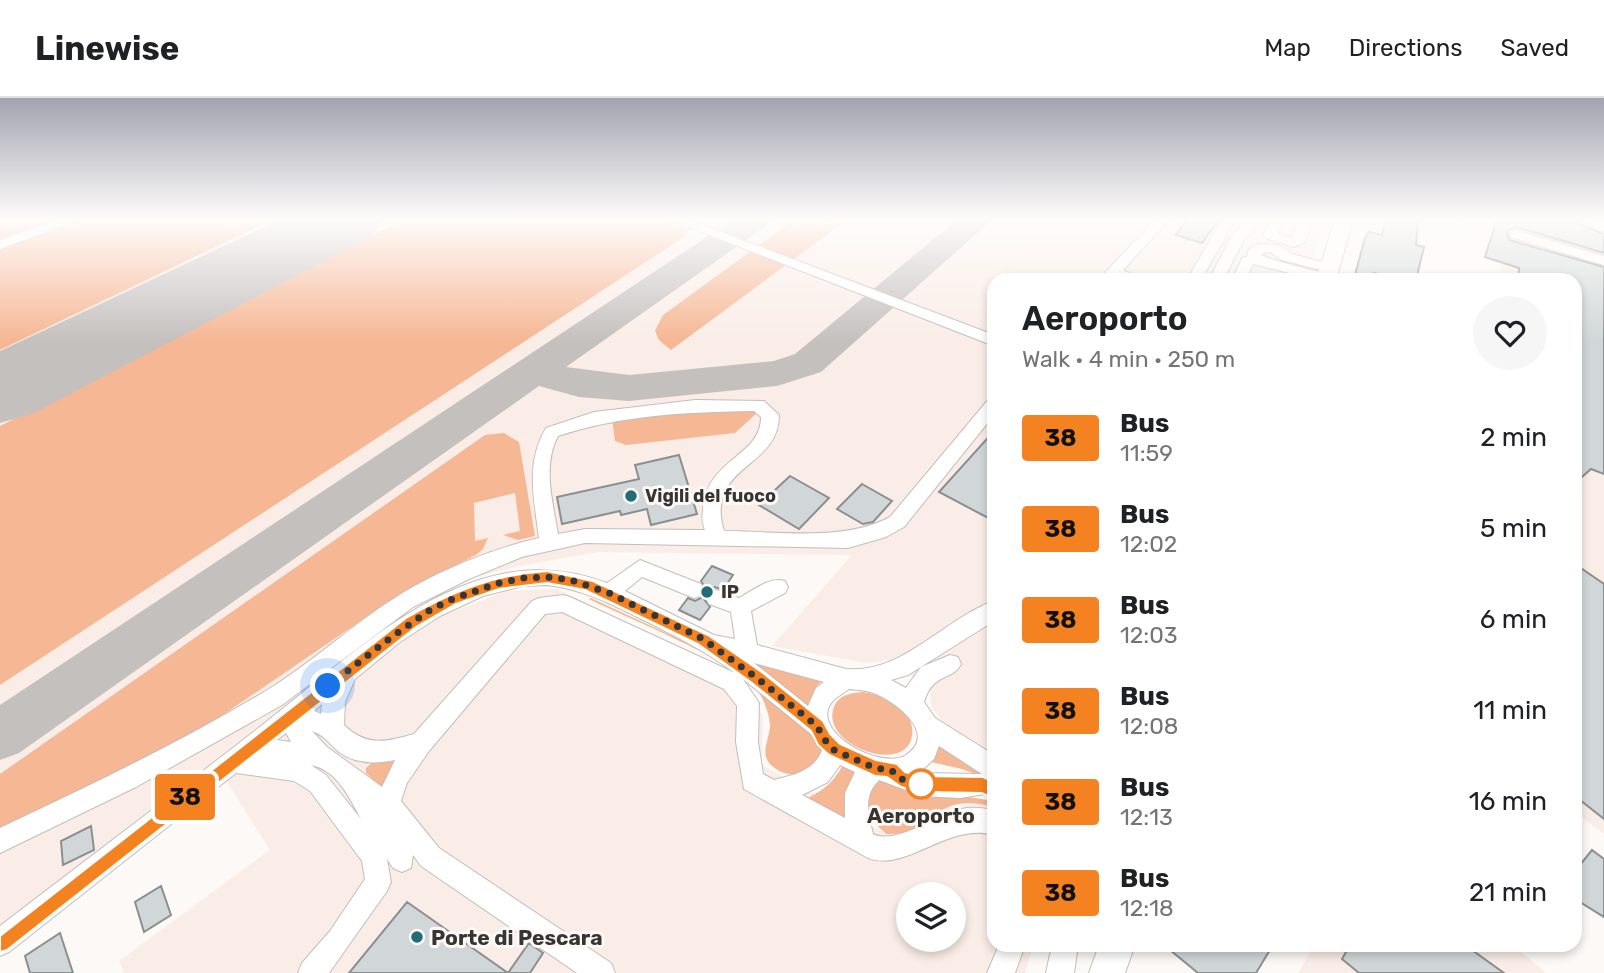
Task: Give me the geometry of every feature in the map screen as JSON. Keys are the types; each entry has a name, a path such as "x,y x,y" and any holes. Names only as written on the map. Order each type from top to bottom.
{"main road":[{"path":"1107,973 1114,952"}],"street":[{"path":"782,260 987,338"},
{"path":"1112,273 1124,260"},
{"path":"1235,273 1238,265 1247,260"},
{"path":"1258,260 1276,271"},
{"path":"1258,273 1305,273"},
{"path":"550,544 540,469 543,447 552,432 594,418 645,411 736,404 758,405 770,415 770,431 761,444 739,463 714,491 711,523 720,538"},
{"path":"0,841 128,779 274,698 406,601 474,568 519,550 585,536 773,541 848,540 879,532 897,522 987,413"},
{"path":"609,593 640,568 694,590"},
{"path":"0,943 230,761 430,610 499,583 547,577 571,580 609,593 703,639 817,726 834,750 891,769 901,779 923,784 987,781"},
{"path":"716,598 740,607 778,587"},
{"path":"388,804 397,777 421,743 539,607 563,603 732,682 748,703 747,742 752,781 877,849 909,842 964,820 987,822"},
{"path":"740,607 748,652"},
{"path":"817,726 817,714 827,691 855,679 900,668 987,614"},
{"path":"703,639 895,690 912,704 927,725 987,778"},
{"path":"912,704 919,682 928,672 950,664"},
{"path":"333,730 330,713 332,702 347,671"},
{"path":"289,716 310,720 333,730 342,741 357,750 398,749 421,743"},
{"path":"289,716 296,732 319,755 341,768 355,784 401,859"},
{"path":"863,841 855,799 858,787 891,769 919,760 926,750 929,736 927,725"},
{"path":"774,792 806,783 821,775 833,757 834,750"},
{"path":"230,761 277,751 319,755"},
{"path":"230,761 298,770 318,783 374,856 378,882 339,940 312,973"},
{"path":"355,784 388,804 430,856 601,973"},
{"path":"1060,973 1064,952"}],"shaded area":[{"path":"0,260 1312,260 1308,273 987,273 987,751 943,724 931,705 930,689 888,660 866,663 772,646 852,555 598,552 519,566 463,580 415,605 0,925"},
{"path":"0,260 189,260 0,350"},
{"path":"324,260 649,260 0,685 0,426"},
{"path":"739,260 793,260 671,350 659,340 655,331 663,315"},
{"path":"1503,260 1604,260 1604,834 1582,817 1582,273 1502,273"},
{"path":"741,407 759,411 735,433 626,445 615,441 612,418"},
{"path":"504,433 519,442 535,536 518,540 503,535 520,531 515,493 474,503 475,541 488,538 483,549 476,555 403,592 192,736 0,829 0,774 485,435"},
{"path":"557,589 743,679 763,716 762,765 886,834 903,834 928,825 936,815 950,806 987,805 987,952 1031,952 1025,973 124,973 119,961 270,850 224,777 425,622 507,591"},
{"path":"589,599 709,653 744,678 705,654"},
{"path":"743,661 823,680 816,687 806,708"},
{"path":"747,680 791,711 824,747 818,762 806,772 783,773 770,764 765,754 770,726 768,712 758,691"},
{"path":"863,692 887,699 906,714 912,733 904,750 893,754 879,754 851,744 840,734 833,723 835,705 845,696"},
{"path":"941,743 987,778 962,769 931,762"},
{"path":"399,759 386,792 366,773 366,768 374,761"},
{"path":"845,760 857,768 847,792 847,819 808,798 830,783"},
{"path":"883,779 923,790 987,800 987,806 971,803 956,805 942,810 920,830 886,834 873,821 869,810 869,797 878,782"},
{"path":"1311,952 1521,952 1546,973 1298,973"}],"building":[{"path":"1359,260 1421,260 1418,273 1356,273"},
{"path":"1494,260 1579,260 1604,267 1604,474 1591,469 1582,477 1582,273 1519,273 1519,268"},
{"path":"987,439 987,517 939,492"},
{"path":"679,455 697,514 651,525 647,509 621,515 620,511 562,524 557,497 639,479 635,465"},
{"path":"790,476 829,498 799,529 759,505"},
{"path":"862,484 892,501 873,522 863,524 837,509"},
{"path":"712,566 733,575 723,590 715,587 707,591 704,599 710,607 700,620 679,610 688,598 695,601 703,597 706,589 701,581"},
{"path":"1582,569 1604,584 1604,819 1582,802"},
{"path":"91,826 94,850 63,865 61,841"},
{"path":"1592,850 1604,859 1604,917 1582,903 1582,862"},
{"path":"161,886 171,915 144,932 135,902"},
{"name":"Porte di Pescara","path":"407,902 508,973 349,973"},
{"path":"60,933 73,973 30,973 25,956"},
{"name":"Porte di Pescara","path":"529,943 543,953 530,973 508,973"},
{"path":"1172,952 1269,952 1256,973 1198,973"},
{"path":"1346,952 1475,952 1504,973 1359,973 1342,959"}],"taxiway":[{"path":"532,371 695,260"},
{"path":"532,371 579,384 629,388 777,373 808,363 930,260"},
{"path":"0,735 532,371"}],"runway":[{"path":"0,390 262,260"}],"bus line":[{"name":"38","path":"0,943 230,761 411,623 450,600 499,583 524,578 547,577 587,585 703,639 817,726 834,750 875,768 891,770 901,779 940,786 987,787"}],"place":[{"name":"Vigili del fuoco","path":"631,496"},
{"name":"IP","path":"707,592"},
{"name":"Aeroporto","path":"921,784"},
{"name":"Porte di Pescara","path":"417,937"}],"route":[{"path":"328,686 393,636 430,610 450,600 499,583 524,578 571,580 609,593 703,639 817,726 834,750 875,768 891,770 901,779 921,784"}]}
